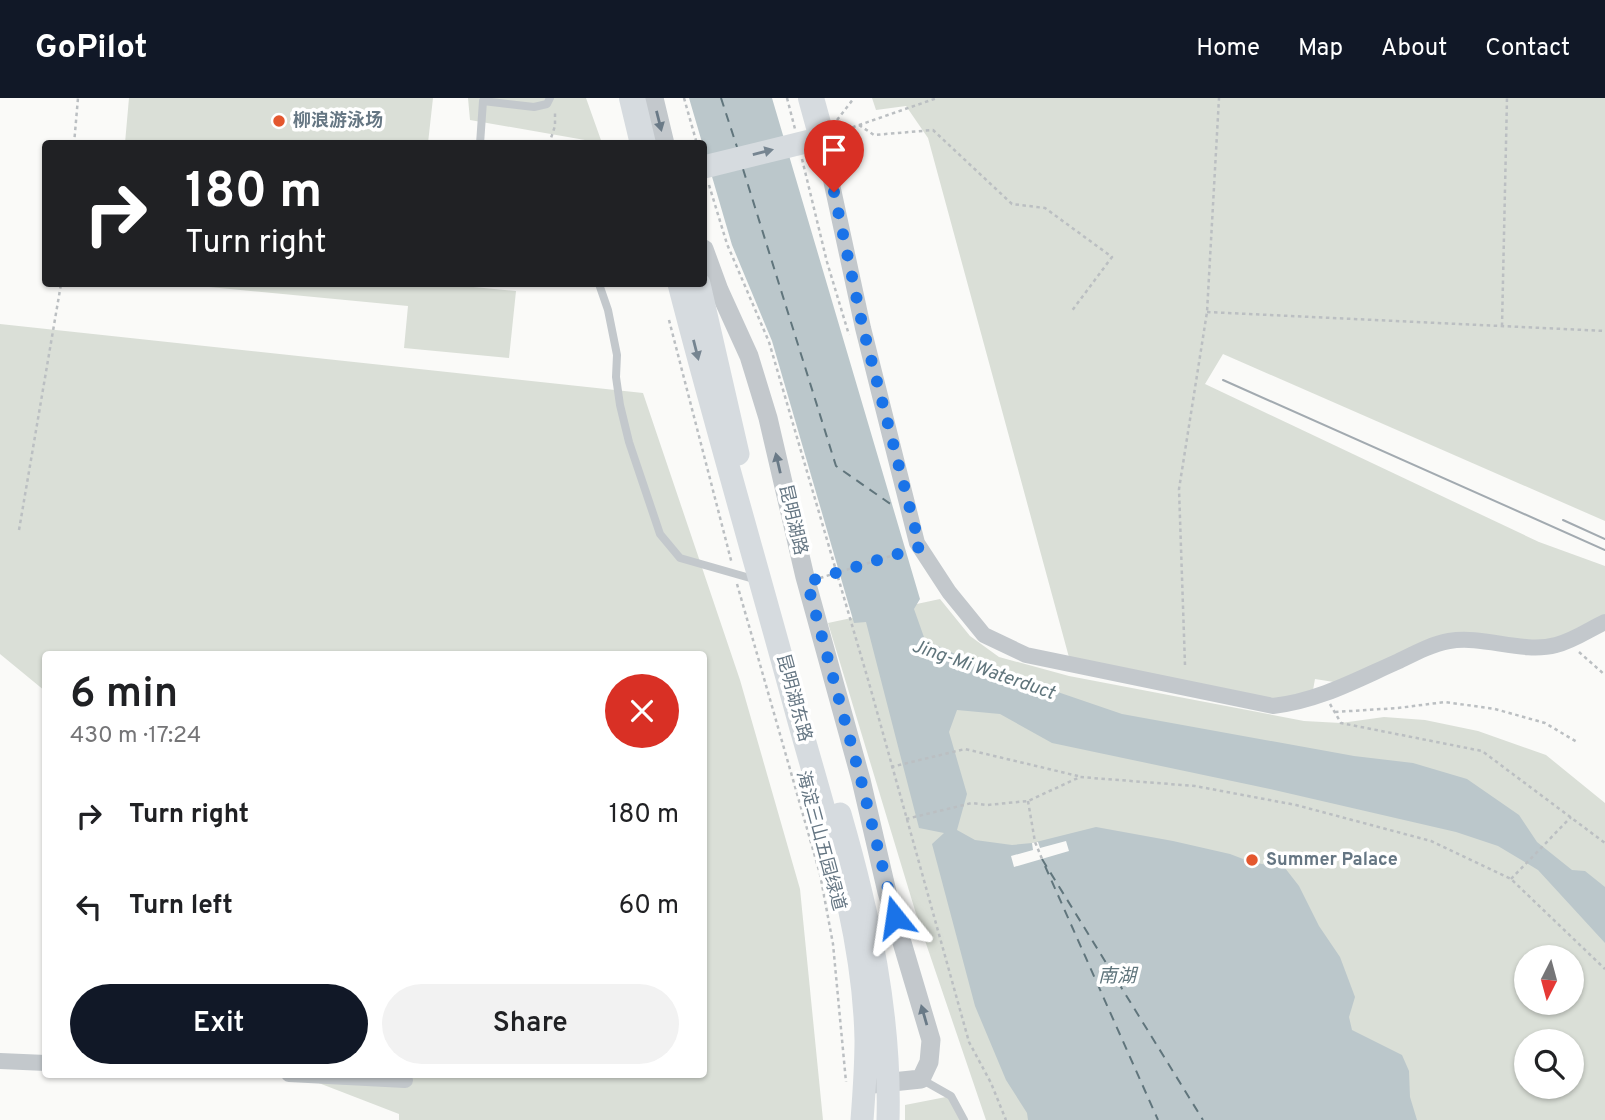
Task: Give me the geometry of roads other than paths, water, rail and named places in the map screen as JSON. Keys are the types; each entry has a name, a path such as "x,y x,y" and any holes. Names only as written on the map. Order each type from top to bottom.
{"highway":[{"path":"632,98 642,140"},
{"path":"811,98 822,138"}],"main road":[{"path":"707,172 822,138"},
{"name":"昆明湖东路","path":"680,287 713,419 761,581 845,889 859,964 866,1039 855,1087 862,1120"},
{"name":"昆明湖东路","path":"700,287 740,463 861,888 877,961 889,1084 888,1120"}],"street":[{"path":"654,98 664,140"},
{"path":"824,98 822,138 863,328 920,547 949,592 984,635 1026,655 1273,706 1297,704 1325,695 1423,649 1449,641 1556,645 1605,622"},
{"name":"昆明湖路","path":"707,257 749,356 768,418 807,582 861,780 887,892 931,1040 929,1062 920,1079"},
{"path":"0,1061 42,1063"},
{"path":"366,1078 405,1080"},
{"path":"855,1087 920,1079"}],"lane":[{"path":"480,140 483,101 534,107 547,104 550,98"},
{"path":"600,287 608,310 617,355 615,377 620,405 629,442 660,534 680,558 761,581"},
{"path":"920,1079 951,1096 964,1120"}],"water":[{"path":"689,98 772,98 920,599 914,609 925,640 979,665 1122,714 1354,756 1413,763 1467,779 1519,815 1537,842 1572,870 1585,871 1605,887 1605,943 1538,870 1498,846 1456,832 1270,789 1052,743 1000,714 957,710 949,732 967,794 957,830 975,840 1012,845 1032,843 1096,827 1173,841 1230,854 1251,862 1285,868 1299,886 1319,926 1340,957 1355,997 1349,1017 1352,1030 1402,1055 1409,1071 1410,1097 1417,1120 1028,1120 1027,1113 1006,1080 975,1006 932,844 944,833 919,828 866,622 854,623 772,341 732,245 707,160 707,140 701,140"}],"tram line":[{"path":"1223,380 1605,550"},
{"path":"1563,520 1605,539"}],"place":[{"name":"柳浪游泳场","path":"279,121"},
{"name":"Summer Palace","path":"1252,860"}],"water label":[{"name":"Jing-Mi Waterduct","path":"983,670"},
{"name":"南湖","path":"1117,977"}]}
